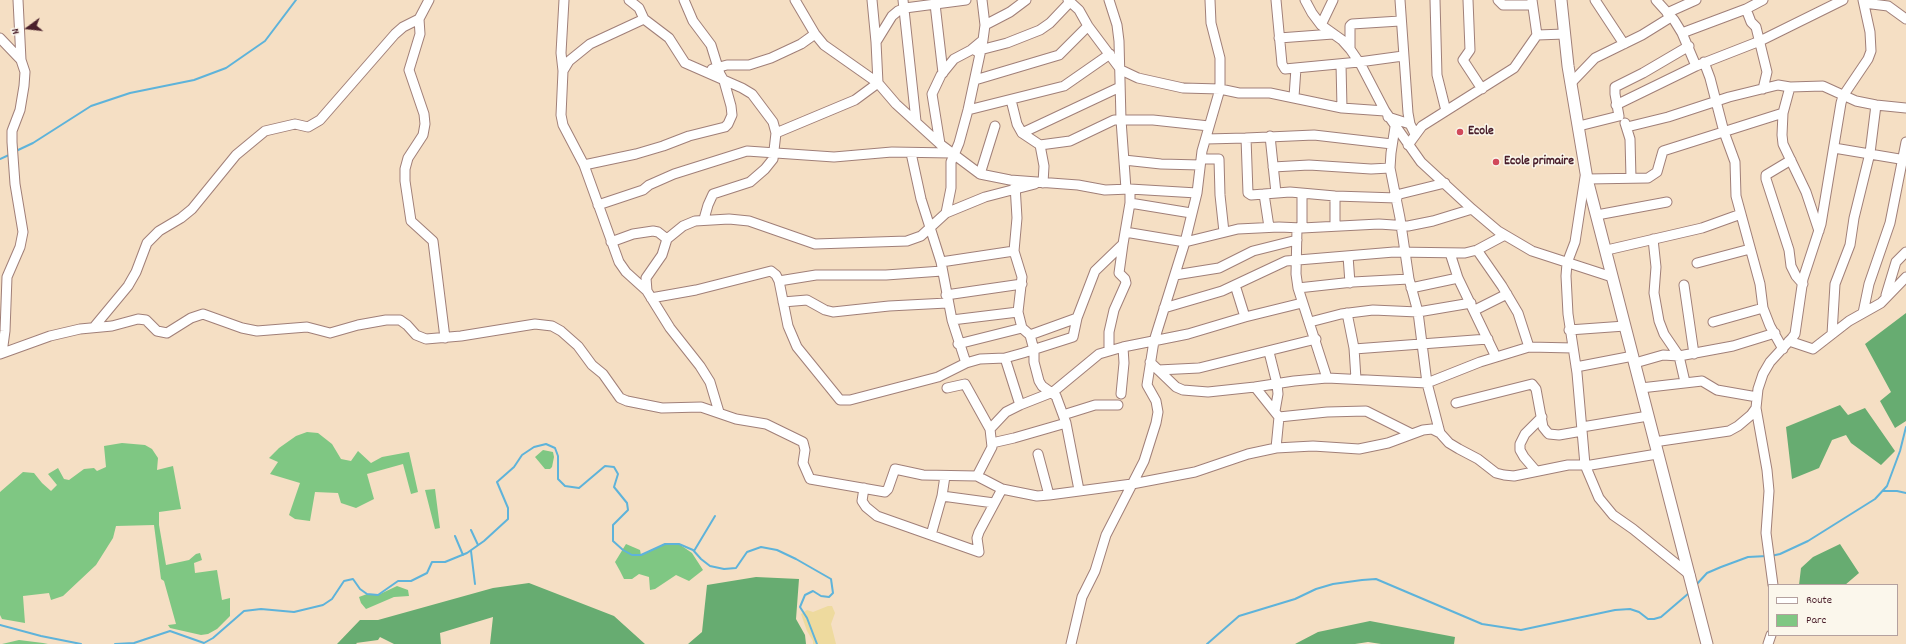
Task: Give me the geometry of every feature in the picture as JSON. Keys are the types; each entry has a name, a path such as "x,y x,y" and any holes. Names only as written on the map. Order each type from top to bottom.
{"street":[{"path":"1,354 5,331 7,277 20,247 23,232 15,184 12,131 22,102 25,72 21,60 18,0"},
{"path":"429,0 419,19 420,34 409,70 424,114 425,124 423,135 408,158 405,169 405,181 411,221 433,242 445,338"},
{"path":"564,0 561,53 563,71 561,115 563,125 584,165 611,242 622,267 649,294 670,328 700,366 710,382 719,412"},
{"path":"629,0 639,8 644,19 669,38 685,63 742,88 752,94 773,122 776,133 773,159 765,169 750,182 713,194 704,219"},
{"path":"584,165 636,154 689,136 725,127 732,115 724,81 717,67 711,45 693,21 684,0"},
{"path":"872,0 878,83"},
{"path":"876,42 892,16 904,4 935,4 966,0"},
{"path":"946,212 951,188 952,154 959,143 968,110 983,40 985,25 982,0"},
{"path":"985,25 1026,0"},
{"path":"1109,0 1117,25 1121,70 1121,120 1124,160 1130,203 1119,273 1125,279 1126,283 1114,310 1109,332 1109,350"},
{"path":"1071,644 1082,598 1095,572 1106,535 1144,461 1157,417 1155,398 1147,388 1154,341 1185,242 1197,193 1200,162 1220,89 1220,58 1205,0"},
{"path":"1210,0 1211,23"},
{"path":"1276,0 1283,68 1341,64 1403,56"},
{"path":"1305,0 1321,26 1342,40 1350,49 1359,62 1386,114 1421,162 1472,209 1505,235 1532,251 1612,277"},
{"path":"1321,26 1333,0"},
{"path":"1400,0 1400,21 1410,124 1415,134"},
{"path":"1435,0 1437,75 1446,111"},
{"path":"1468,0 1470,50 1463,60 1482,89"},
{"path":"1408,145 1422,126 1514,68 1537,35 1532,2 1503,5 1498,0"},
{"path":"1560,0 1586,176 1607,250 1612,277 1707,644"},
{"path":"1595,0 1624,44"},
{"path":"1656,0 1682,33 1688,46 1710,78 1724,132 1736,162 1735,189 1760,284 1763,308 1775,333 1786,345 1812,349 1849,321 1881,303 1906,277"},
{"path":"1682,33 1746,9 1763,0"},
{"path":"1616,105 1700,64 1760,41 1843,0"},
{"path":"799,1 815,34 824,45 878,83 896,104 940,144 980,174 1015,180 1105,190 1128,189 1197,193"},
{"path":"964,54 1007,43 1040,30 1050,23 1069,1 1079,10 1088,26 1121,70 1138,78 1183,88 1220,89 1238,93 1270,93 1294,97 1342,108 1386,114 1410,124"},
{"path":"1572,82 1596,58 1624,44 1692,1"},
{"path":"1773,584 1766,533 1768,491 1767,470 1756,408 1757,397 1763,374 1770,362 1794,334 1803,284 1819,232 1844,96 1863,67 1871,51 1870,32 1863,2 1888,6 1906,19"},
{"path":"904,4 916,121"},
{"path":"935,4 943,73"},
{"path":"1746,9 1751,22 1756,27 1767,72 1763,89"},
{"path":"94,327 128,286 136,272 147,243 159,231 181,218 192,209 236,155 265,131 295,124 308,127 320,120 395,34 403,27 419,19"},
{"path":"563,71 569,61 590,44 644,19"},
{"path":"1350,49 1350,26 1352,24 1400,21"},
{"path":"975,80 1059,55 1088,26"},
{"path":"705,71 726,65 749,65 771,58 801,44 815,34"},
{"path":"1279,38 1333,34"},
{"path":"1537,35 1565,34"},
{"path":"0,38 21,60"},
{"path":"940,144 932,94 943,73 954,59 964,54 983,40"},
{"path":"1631,178 1628,127 1619,116 1616,105 1615,90 1617,85 1643,73 1688,46"},
{"path":"968,110 1064,86 1110,54"},
{"path":"1341,64 1342,108"},
{"path":"1294,97 1296,68"},
{"path":"776,133 856,100 878,83"},
{"path":"1628,127 1668,118 1715,102 1778,85 1790,87 1824,86 1844,96 1876,106 1906,108"},
{"path":"1022,133 1120,87"},
{"path":"1790,87 1783,112 1782,135 1791,160 1806,192 1819,232"},
{"path":"1011,100 1017,124 1022,133 1036,144 1040,145 1070,141 1114,120 1158,121 1209,126"},
{"path":"1832,334 1835,284 1850,245 1857,203 1870,154 1876,106"},
{"path":"1586,176 1648,178 1657,172 1663,151 1783,112"},
{"path":"1579,126 1619,116"},
{"path":"980,174 995,126"},
{"path":"1395,127 1390,168 1410,283 1418,312 1427,383 1440,433"},
{"path":"1206,139 1270,136 1327,136 1392,144"},
{"path":"1270,136 1272,167 1276,193"},
{"path":"1246,138 1248,193 1251,195 1276,193 1335,196 1396,196 1445,183"},
{"path":"1864,313 1869,284 1890,223 1905,159 1906,142"},
{"path":"1040,145 1044,166 1042,183"},
{"path":"1834,148 1905,159"},
{"path":"598,205 642,190 669,176 743,152 775,152 834,157 892,152 952,154"},
{"path":"911,152 921,199 942,267 947,299 958,344 966,363"},
{"path":"1124,160 1161,164 1219,160 1220,195 1224,232"},
{"path":"1791,160 1766,177 1789,250 1791,266 1796,276 1803,284"},
{"path":"1272,167 1309,165 1370,169 1390,168"},
{"path":"1586,176 1574,242 1567,263 1566,289 1569,330 1576,367 1585,465 1593,487 1608,510 1690,575"},
{"path":"1015,180 1017,218 1014,251 1021,272 1022,284 1018,312 1022,328 1030,335 1034,350 1034,362 1039,381 1042,386 1053,392 1056,396 1064,419 1080,490"},
{"path":"649,294 646,278 662,255 667,239 683,226 704,219 749,221 815,244 907,242 921,236 946,212 985,197 1042,183"},
{"path":"1264,194 1269,227"},
{"path":"1302,194 1297,240 1298,288 1302,303 1316,339 1327,378"},
{"path":"1335,196 1335,226"},
{"path":"1597,214 1667,202"},
{"path":"1130,203 1191,213"},
{"path":"1125,232 1185,242 1224,232 1269,227 1299,228 1335,226 1408,226 1433,221 1472,209"},
{"path":"1607,250 1702,228 1741,214"},
{"path":"611,242 634,234 653,231 658,232 667,239"},
{"path":"1164,308 1206,296 1235,285 1281,263 1405,252 1466,253 1477,250 1505,235"},
{"path":"1653,239 1656,267 1654,293 1659,321 1664,334 1679,356 1685,382"},
{"path":"1175,275 1219,268 1253,251 1297,240"},
{"path":"649,294 696,290 769,271 773,272 779,281 790,331 797,347 842,401 938,377 966,363 980,359 1005,358 1034,350 1073,336 1077,318 1095,271 1123,244"},
{"path":"1697,263 1750,249"},
{"path":"1477,250 1507,294 1520,318 1529,347"},
{"path":"779,281 816,275 886,275 942,267 1014,251"},
{"path":"1884,299 1896,262 1906,252"},
{"path":"1450,253 1458,278 1496,357"},
{"path":"1348,256 1350,283"},
{"path":"1298,288 1350,283 1410,283 1458,278"},
{"path":"783,302 807,300 825,310 833,312 947,299 1022,284"},
{"path":"1235,285 1245,317"},
{"path":"1684,285 1694,354"},
{"path":"1310,322 1348,313 1373,310 1418,312 1473,307 1507,294"},
{"path":"990,429 1010,409 1053,392 1099,354 1109,350 1188,334 1245,317 1302,303"},
{"path":"1713,322 1763,308"},
{"path":"952,320 1018,312"},
{"path":"1348,313 1354,349 1356,379"},
{"path":"1,354 50,336 94,327 112,326 138,319 146,320 157,331 167,333 191,318 203,314 242,328 257,331 307,327 330,333 358,325 386,320 400,320 416,335 422,338 445,338 535,324 552,326 561,331 578,346 592,365 603,374 620,398 627,401 662,408 701,407 748,422 766,424 803,442 805,450 804,463 810,479 885,492 888,489 894,469 945,476 977,476 1002,489 1037,496 1132,484 1195,472 1248,454 1276,448 1313,446 1359,449 1432,429 1440,433 1449,443 1478,459 1496,473 1514,476 1536,470 1568,465 1585,465 1657,454"},
{"path":"1030,335 1077,318"},
{"path":"1569,330 1625,326"},
{"path":"958,344 1022,328"},
{"path":"1576,367 1663,355 1679,356 1694,354 1733,346 1775,333"},
{"path":"1158,370 1199,368 1269,352 1316,339"},
{"path":"1354,349 1445,341 1488,339"},
{"path":"1121,394 1124,363 1123,347"},
{"path":"1150,362 1176,387 1190,392 1256,388 1327,378 1427,383 1496,357 1529,347 1573,348"},
{"path":"1269,352 1278,394 1276,448"},
{"path":"1005,358 1020,405"},
{"path":"1641,388 1702,381 1717,390 1757,397"},
{"path":"947,388 965,384 990,429 992,443 989,454 977,476"},
{"path":"1456,403 1532,384 1536,389 1543,427 1549,434 1648,416"},
{"path":"1256,388 1277,414"},
{"path":"992,443 1014,438 1096,405 1118,405"},
{"path":"1654,442 1729,431 1751,415 1756,408"},
{"path":"1277,414 1366,411 1412,434"},
{"path":"1536,470 1524,457 1520,450 1520,444 1525,434 1542,417"},
{"path":"1038,454 1049,495"},
{"path":"931,535 942,496 945,476"},
{"path":"864,488 862,501 871,512 877,516 979,552 977,538 1002,489"},
{"path":"942,496 994,503"}],"green space":[{"path":"1906,313 1906,421 1895,428 1880,401 1891,392 1865,344"},
{"path":"1840,405 1848,415 1865,408 1895,451 1881,465 1851,443 1846,435 1832,440 1819,468 1792,479 1786,427"},
{"path":"307,432 318,433 332,444 341,459 351,461 358,451 371,463 382,457 409,452 418,492 411,494 403,464 367,474 374,499 356,508 341,503 338,493 315,492 310,521 295,519 289,515 300,483 270,474 278,462 269,458 279,448 296,436"},
{"path":"122,443 145,445 152,449 158,458 157,470 173,466 181,509 159,512 159,525 166,565 189,560 196,554 200,553 202,560 194,563 195,573 217,570 222,600 230,598 230,616 217,629 208,634 201,635 170,628 168,625 176,624 164,581 161,579 154,525 116,526 113,538 96,565 63,596 51,600 49,593 23,596 25,623 2,619 0,615 0,492 23,472 34,473 51,491 57,485 48,474 58,468 64,479 69,480 84,469 94,468 97,471 106,467 104,446"},
{"path":"543,450 553,452 554,457 552,467 550,469 545,469 535,457"},
{"path":"435,489 440,528 435,529 425,490"},
{"path":"626,544 640,550 641,555 665,544 679,544 692,553 703,570 689,581 676,575 655,589 650,590 649,577 639,574 632,579 624,579 615,562"},
{"path":"1840,544 1859,573 1846,584 1799,584 1801,568 1813,557"},
{"path":"756,577 799,579 796,619 805,635 806,644 688,644 702,632 707,585"},
{"path":"529,583 614,616 645,644 490,644 493,617 440,633 441,644 394,644 380,637 378,640 356,643 357,644 337,644 360,620 378,620 493,588"},
{"path":"397,586 408,590 409,596 394,597 366,609 361,603 359,597 367,594 378,595"},
{"path":"1370,621 1455,637 1454,644 1381,644 1368,642 1355,644 1295,644 1318,632"},
{"path":"19,640 43,643 48,644 2,644"}],"sand":[{"path":"828,606 832,606 835,613 831,624 836,644 813,644 801,614 807,610 813,612"}],"waterway":[{"path":"16,151 33,143 91,106 130,93 194,80 226,68 265,41 296,0"},
{"path":"0,159 11,154"},
{"path":"1771,556 1780,554 1808,541 1875,499 1887,486 1900,451 1906,427"},
{"path":"115,644 134,643 170,631 204,643 213,638 244,611 261,609 294,612 323,605 332,599 344,581 353,579 360,589 367,594 378,595 398,581 411,581 427,573 432,562 445,562 467,553 484,541 508,519 508,508 497,482 514,467 522,455 534,447 546,444 555,448 558,456 558,479 565,486 579,488 605,466 614,467 618,474 614,487 627,503 628,510 613,525 613,541 623,550 632,555 641,555 665,544 679,544 693,550 710,566 724,569 736,568 747,552 761,547 777,550 831,579 833,593 829,597 821,596 813,591 805,595 800,607 807,618 817,644"},
{"path":"1883,491 1897,491 1906,493"},
{"path":"694,551 715,516"},
{"path":"471,530 478,545"},
{"path":"455,536 463,555"},
{"path":"471,551 475,584"},
{"path":"1696,585 1707,573 1721,567 1748,557 1767,556"},
{"path":"1207,644 1239,616 1295,599 1316,589 1333,584 1362,580 1376,579 1482,624 1521,630 1615,610 1630,609 1639,612 1648,619 1654,619 1661,617 1689,593"},
{"path":"0,625 41,636 81,644"}],"place":[{"name":"Ecole","path":"1460,132"},
{"name":"Ecole primaire","path":"1496,162"}]}
